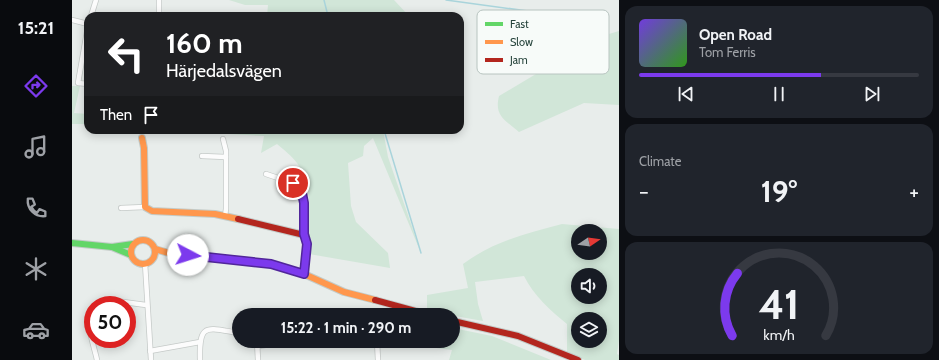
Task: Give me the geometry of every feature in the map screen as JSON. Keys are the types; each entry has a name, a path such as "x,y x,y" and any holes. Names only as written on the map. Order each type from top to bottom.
{"main road":[{"path":"142,138 144,148 145,207 152,210 225,216 304,234"},
{"path":"72,243 112,247 133,244 140,240 146,240 152,243 155,249 153,258"},
{"path":"131,255 133,244"},
{"path":"112,247 131,255 134,260 143,264 153,258 172,254"},
{"path":"155,249 172,254 271,264 304,274 344,292 404,308"},
{"path":"460,322 518,336 578,360"}],"street":[{"path":"92,12 96,0"},
{"path":"159,0 159,12"},
{"path":"72,20 84,24"},
{"path":"78,82 84,48"},
{"path":"72,82 84,83"},
{"path":"223,139 226,158 225,216"},
{"path":"202,156 226,158"},
{"path":"266,174 293,183 302,193 304,203 304,234 307,244 304,274"},
{"path":"121,208 145,207"},
{"path":"143,264 151,360"},
{"path":"136,303 146,305"},
{"path":"200,360 201,335 205,331 215,329 232,332"},
{"path":"150,351 200,342"},
{"path":"94,348 97,360"},
{"path":"258,348 258,360"},
{"path":"378,348 378,360"}],"green space":[{"path":"229,0 394,0 405,12 267,12 268,5 245,5"},
{"path":"619,31 619,105 584,103 519,132 505,121 499,113 499,96 536,74 609,74 609,34"},
{"path":"72,86 80,86 74,113 84,114 84,124 72,124"},
{"path":"226,134 384,134 388,157 421,253 373,138 364,146 363,156 348,163 351,206 356,222 388,253 390,268 309,254 309,235 304,229 309,213 309,196 305,178 295,160 277,144 261,153 264,136"},
{"path":"562,224 571,225 571,260 607,260 607,228 619,229 619,340 617,354 619,355 619,360 585,360 567,353 567,324 538,296 524,276 475,282 478,304 483,321 460,317 460,308 427,308 427,295 468,288 463,264 486,249 523,235"},
{"path":"460,329 492,336 551,360 449,360 452,350 436,348 460,348"}],"waterway":[{"path":"324,0 327,12"},
{"path":"446,0 520,10"},
{"path":"385,134 421,253"}],"traffic: fast":[{"path":"72,243 112,247 133,244"},
{"path":"112,247 131,255"}],"traffic: slow":[{"path":"142,138 144,148 145,207 152,211 215,214 238,219"},
{"path":"143,240 152,243 155,252 152,261 143,264 134,261 131,252 134,243 143,240"},
{"path":"155,249 172,254 271,264 304,274 344,292 375,300"}],"traffic: jam":[{"path":"238,219 304,235"},
{"path":"375,300 404,308"},
{"path":"460,323 518,336 578,360"}],"route":[{"path":"188,255 271,264 304,274 307,244 304,234 304,203 302,193 293,183"}]}
